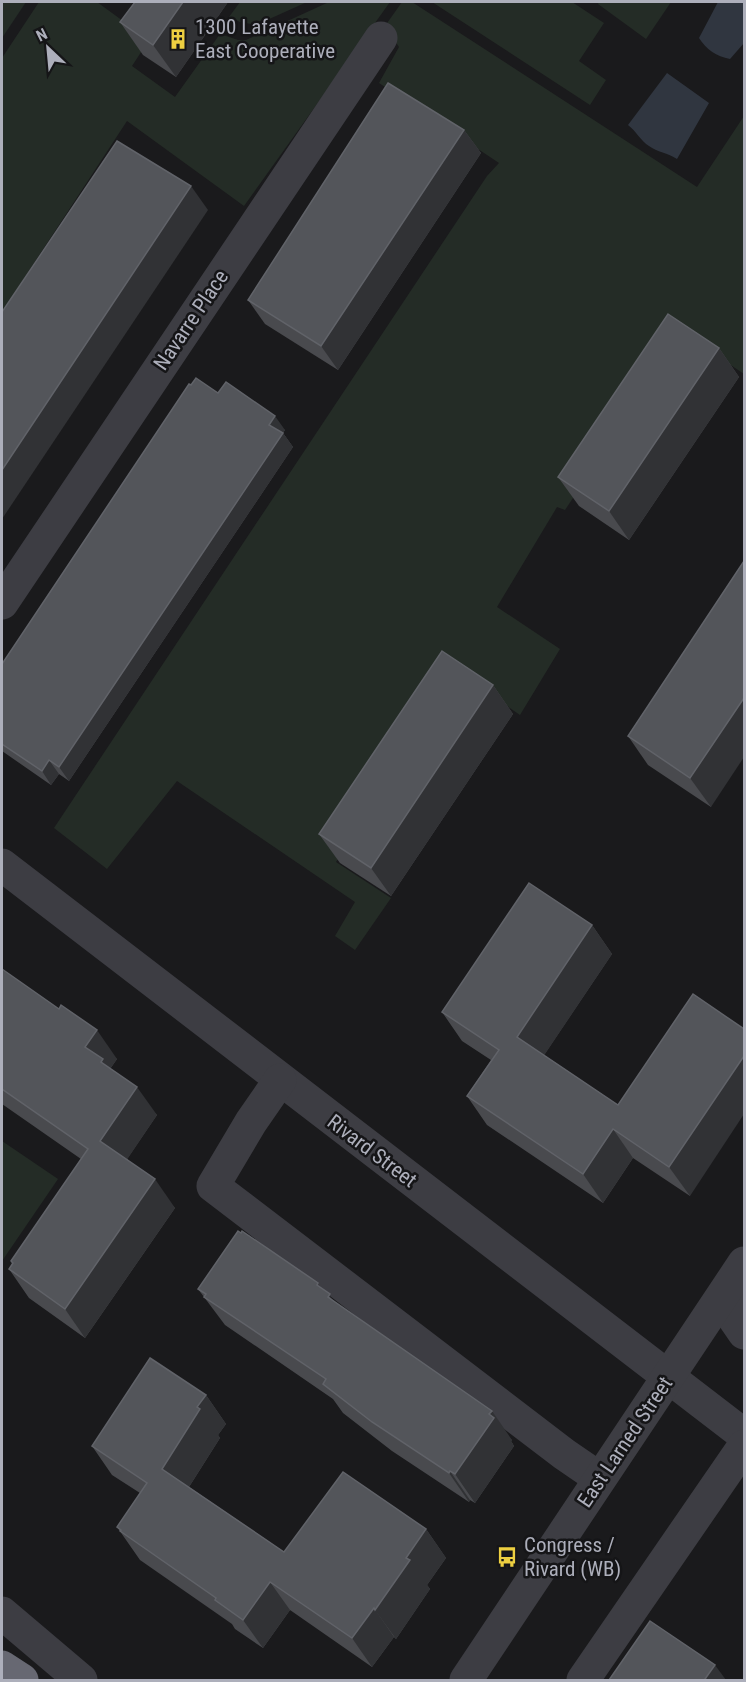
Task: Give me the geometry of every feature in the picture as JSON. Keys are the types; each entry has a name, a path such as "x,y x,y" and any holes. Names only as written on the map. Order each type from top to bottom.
{"highway":[{"path":"2,1667 22,1680"}],"street":[{"name":"Navarre Place","path":"2,603 381,38"},
{"name":"Rivard Street","path":"2,865 744,1435"},
{"path":"280,1080 251,1122 213,1186 564,1454 599,1478"},
{"name":"East Larned Street","path":"466,1680 744,1263"},
{"path":"726,1291 733,1317 744,1333"},
{"path":"583,1680 744,1446"},
{"path":"2,1613 81,1680"}],"shaded area":[{"path":"2,2 26,2 2,38"},
{"path":"39,2 97,2 149,40 132,66 175,97 220,34 246,40 329,2 390,2 244,206 127,121 2,312 2,58"},
{"path":"240,2 307,2 256,25 229,17"},
{"path":"402,2 412,2 697,187 744,116 744,374 683,333 565,510 557,507 497,607 560,649 520,715 462,675 336,862 391,898 355,950 335,936 355,902 177,781 107,869 54,828 487,176 499,163 379,83 399,47 385,26"},
{"path":"432,2 572,2 604,23 579,61 606,80 590,105"},
{"path":"599,2 671,2 646,39 598,4"},
{"path":"718,2 744,2 744,43 730,59 712,52 699,38"},
{"path":"667,73 709,103 677,159 649,146 628,125"},
{"path":"2,1141 58,1179 2,1261"}],"building":[{"path":"135,2 183,2 153,45 120,22"},
{"path":"388,83 464,130 321,346 248,300"},
{"path":"117,141 191,186 2,470 2,312"},
{"path":"668,314 719,348 609,511 558,477"},
{"path":"196,378 218,393 226,382 275,416 269,425 283,433 59,767 49,760 42,771 2,744 2,664 189,384 191,385"},
{"path":"744,561 744,698 690,778 628,736"},
{"path":"442,651 493,685 371,868 319,834"},
{"path":"529,883 592,925 517,1037 618,1105 693,994 744,1029 744,1056 669,1167 613,1129 583,1174 467,1096 499,1050 442,1012"},
{"path":"2,969 59,1009 61,1005 97,1030 85,1047 103,1059 101,1062 137,1087 100,1141 155,1179 65,1309 9,1269 13,1263 11,1261 88,1149 2,1089"},
{"path":"238,1231 241,1233 242,1231 318,1283 317,1285 330,1294 328,1297 492,1411 489,1414 494,1418 455,1474 450,1471 449,1473 372,1422 323,1384 326,1379 204,1297 206,1294 198,1289"},
{"path":"150,1358 206,1395 197,1407 200,1409 162,1469 284,1552 343,1472 426,1529 406,1558 410,1560 352,1638 270,1582 243,1620 117,1527 147,1483 92,1446"},
{"path":"650,1621 715,1665 705,1679 707,1680 609,1680"}],"place":[{"name":"1300 Lafayette East Cooperative","path":"178,39"},
{"name":"Congress / Rivard (WB)","path":"507,1557"}]}
